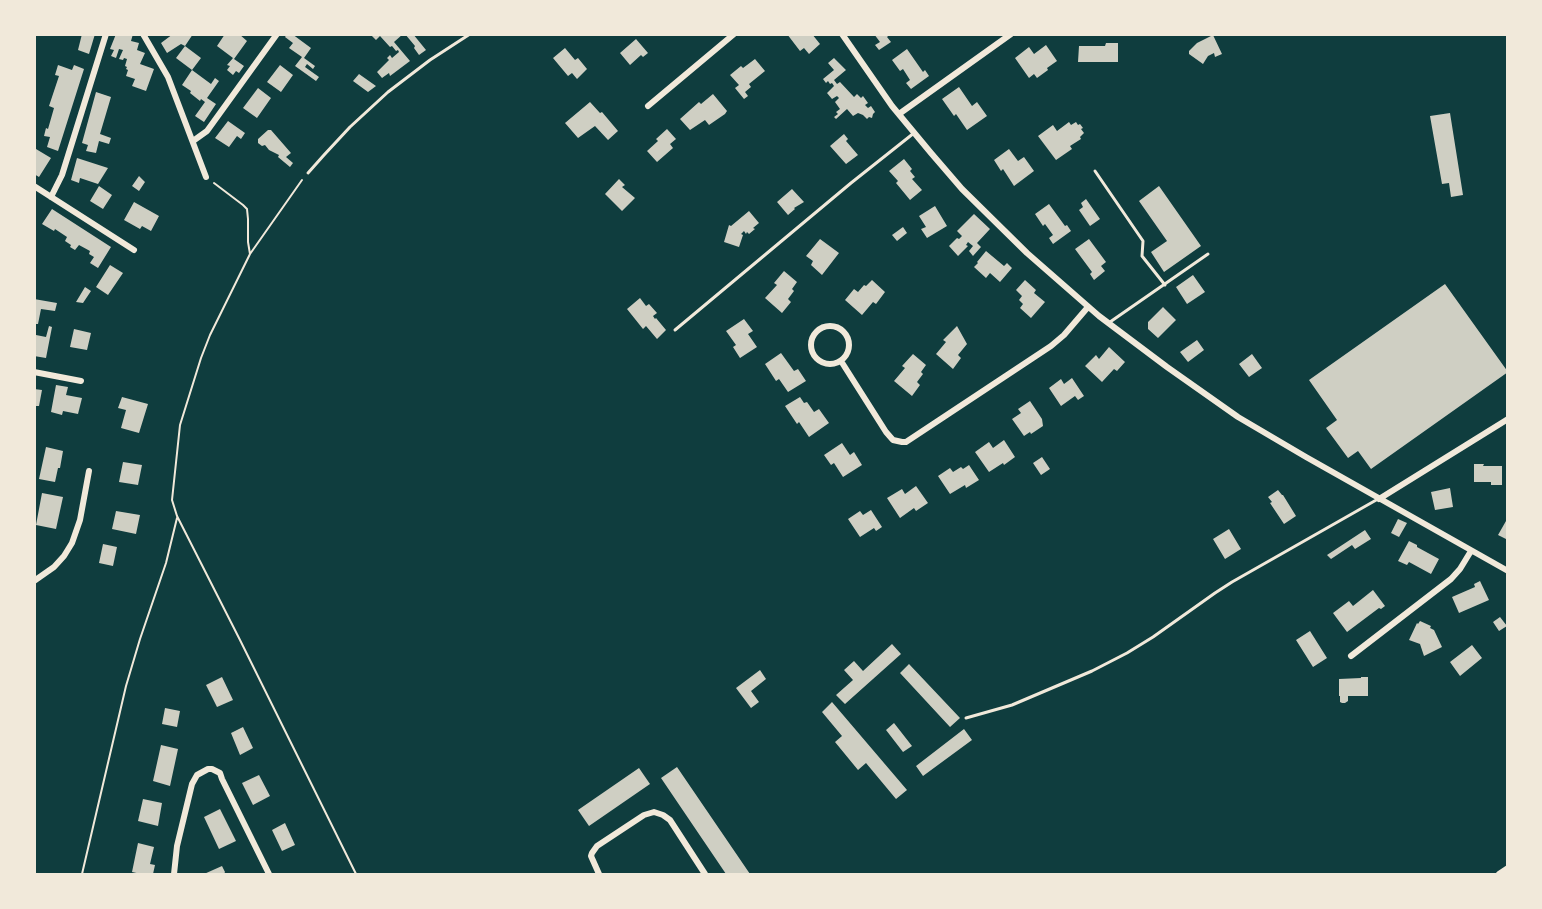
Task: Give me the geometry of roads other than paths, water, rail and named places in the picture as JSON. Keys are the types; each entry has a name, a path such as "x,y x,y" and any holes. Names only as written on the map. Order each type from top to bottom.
{"street":[{"path":"51,197 62,175 106,34"},
{"path":"143,34 168,77 206,177"},
{"path":"193,141 207,131 277,34"},
{"path":"648,106 734,34"},
{"path":"842,34 882,92 954,179 1042,267 1088,307 1228,410 1292,449 1508,571"},
{"path":"899,114 1011,34"},
{"path":"34,186 134,250"},
{"path":"841,361 886,432 893,440 906,442 1051,346 1064,335 1088,307"},
{"path":"825,326 835,326 846,333 850,342 849,348 841,361 835,364 825,364 813,354 812,339 825,326"},
{"path":"34,372 81,381"},
{"path":"1379,499 1508,419"},
{"path":"34,581 54,567 72,543 80,520 89,471"},
{"path":"1351,656 1451,579 1471,551"},
{"path":"174,874 177,846 192,784 202,771 212,769 220,773 269,874"},
{"path":"599,874 591,856 594,849 644,815 654,812 669,820 705,874"},
{"path":"1499,874 1508,868"}],"lane":[{"path":"308,173 350,127 388,92 430,60 470,34"},
{"path":"675,330 914,133"},
{"path":"1095,171 1143,241 1142,256 1165,285"},
{"path":"1109,323 1208,254"},
{"path":"966,718 1012,705 1092,671 1127,653 1232,582 1379,499"}]}
